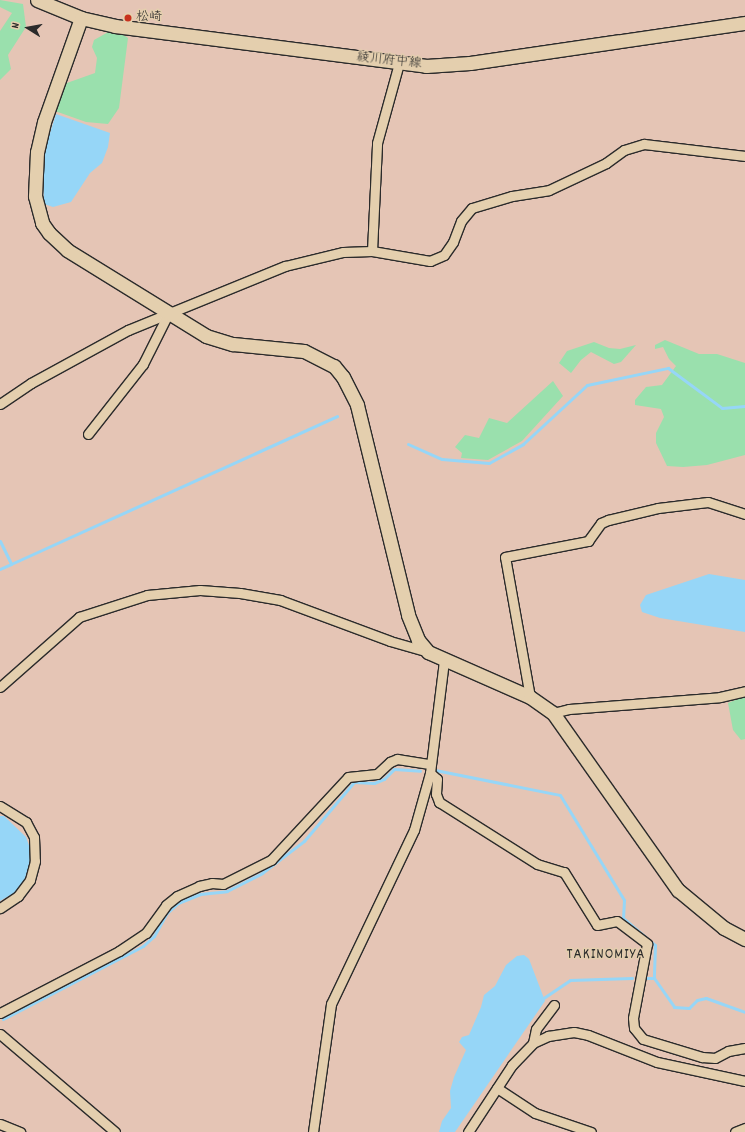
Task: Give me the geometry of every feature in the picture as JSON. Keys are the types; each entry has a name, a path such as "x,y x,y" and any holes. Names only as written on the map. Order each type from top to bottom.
{"street":[{"name":"綾川府中線","path":"37,0 81,18 115,26 426,66 470,63 745,23"},
{"path":"81,18 39,139 35,181 38,210 49,233 62,246 193,330 221,341 246,346 291,349 314,354 334,366 343,377 357,405 412,629 428,652"},
{"path":"372,251 377,143 399,63"},
{"path":"0,404 31,383 128,330 285,266 343,252 372,251 430,261 444,255 453,242 461,221 472,208 512,196 548,190 606,163 624,150 644,144 745,156"},
{"path":"88,434 143,364 168,314"},
{"path":"530,697 505,557 588,541 601,523 658,508 708,502 745,514"},
{"path":"0,687 79,617 147,596 200,590 240,593 280,600 390,641 428,652 530,697 553,713 678,890 724,928 745,939"},
{"path":"312,1132 331,1004 414,830 430,773 444,660"},
{"path":"553,713 569,709 720,697 745,691"},
{"path":"0,1013 119,950 146,933 166,905 177,896 199,886 212,883 223,884 271,860 348,777 356,774 377,774 390,762 397,759 430,764"},
{"path":"430,773 437,779 436,794 439,802 537,864 564,872 597,925 617,921 647,944 633,1018 634,1028 643,1038 702,1057 715,1058 728,1051 745,1048"},
{"path":"0,806 26,822 34,837 35,861 30,880 18,896 0,908"},
{"path":"533,1043 536,1029 554,1005"},
{"path":"468,1132 512,1064 533,1043 548,1036 574,1032 614,1044 657,1062 745,1081"},
{"path":"0,1034 115,1132"},
{"path":"497,1088 535,1113 591,1132"},
{"path":"0,1124 20,1132"},
{"path":"735,1132 745,1128"}],"green space":[{"path":"0,0 23,4 26,27 8,55 11,69 0,80 0,31 12,13 0,7"},
{"path":"110,31 119,32 128,38 119,108 108,124 86,122 55,111 64,84 95,73 97,58 92,47 94,40"},
{"path":"665,340 699,354 717,354 745,363 745,455 707,465 683,467 667,466 656,443 656,433 664,417 661,409 635,405 635,400 646,387 662,385 676,366 669,359 663,347 655,349 655,345"},
{"path":"594,342 609,348 620,349 636,345 621,362 614,364 591,352 581,360 571,373 559,363 567,351"},
{"path":"553,381 563,396 522,441 488,460 461,458 462,453 455,447 465,435 479,438 489,418 507,423"},
{"path":"745,696 745,739 741,740 733,730 728,703"}],"water":[{"path":"56,114 110,133 108,147 102,163 90,173 71,202 53,207 44,204 42,158"},
{"path":"709,574 745,580 745,632 660,618 642,612 640,605 646,595"},
{"path":"0,816 4,816 26,837 33,857 21,889 0,901"},
{"path":"524,955 529,959 545,1001 455,1132 439,1132 442,1121 451,1108 450,1091 454,1077 466,1050 459,1042 462,1037 469,1035 481,1007 484,995 495,986 506,965 517,956"}],"waterway":[{"path":"408,444 442,459 489,463 523,444 587,385 668,368 722,408 745,406"},
{"path":"0,541 11,564 337,416"},
{"path":"0,569 11,564"},
{"path":"3,1019 143,946 154,936 167,913 178,903 200,894 227,891 262,873 304,841 354,782 374,783 384,779 394,769 420,771"},
{"path":"435,770 560,795 624,900 623,918 655,945 654,978"},
{"path":"542,999 570,980 632,978"},
{"path":"647,978 654,978 674,1007 689,1008 697,1000 706,998 745,1012"}],"place":[{"name":"松崎","path":"128,18"}],"district":[{"name":"TAKINOMIYA","path":"606,956"}]}
